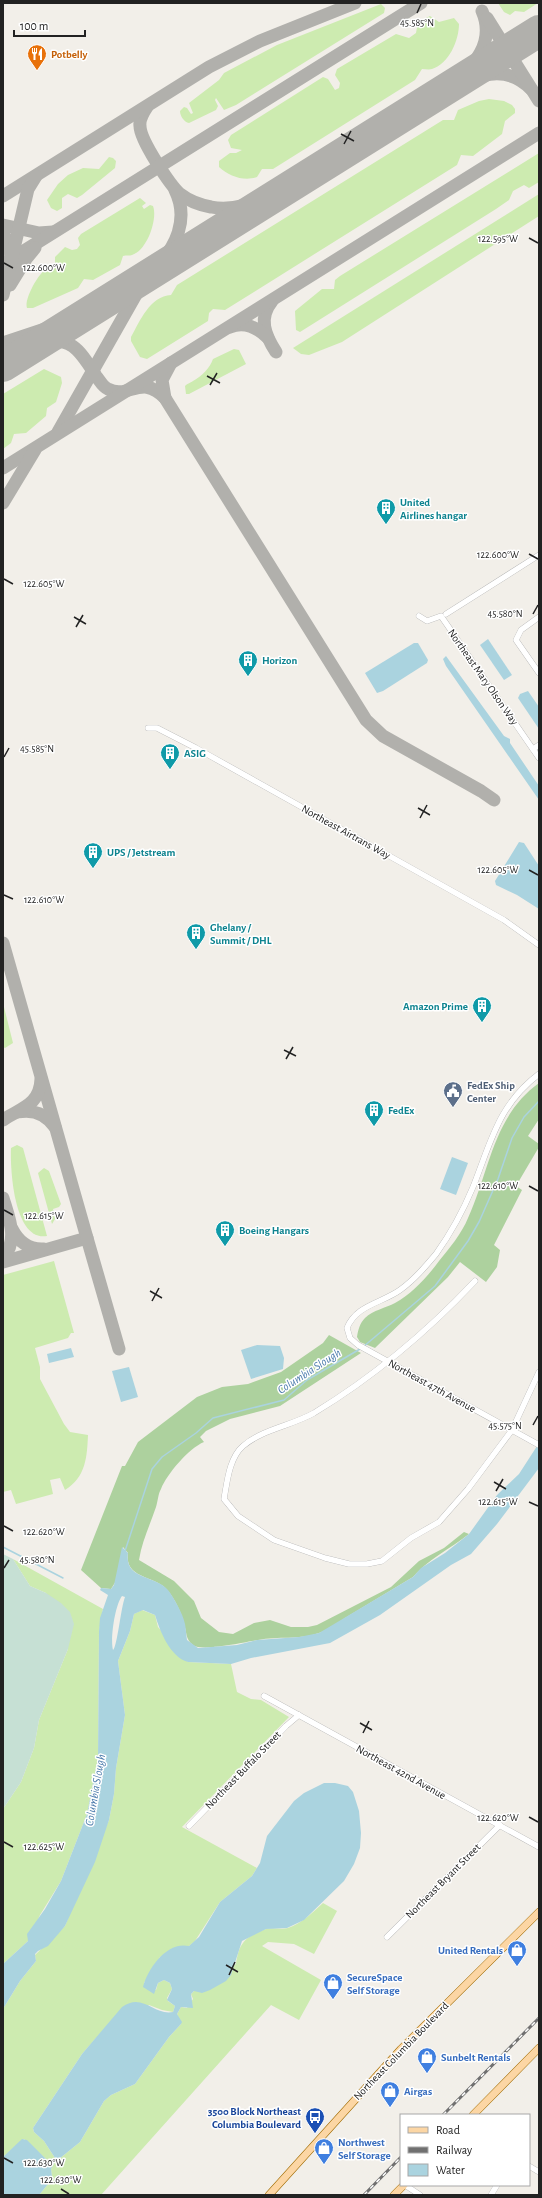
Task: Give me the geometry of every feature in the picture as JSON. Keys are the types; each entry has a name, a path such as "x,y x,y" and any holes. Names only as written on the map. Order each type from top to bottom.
{"main road":[{"name":"Northeast Columbia Boulevard","path":"269,2195 401,2049 539,1912"},
{"path":"474,2114 539,2048"},
{"path":"394,2195 403,2186"}],"street":[{"path":"446,614 539,555"},
{"name":"Northeast Mary Olson Way","path":"418,616 427,621 441,616 539,758"},
{"path":"539,617 520,630 516,640 539,673"},
{"name":"Northeast Airtrans Way","path":"148,728 157,728 196,748 504,920 539,945"},
{"path":"533,749 539,745"},
{"name":"Northeast 47th Avenue","path":"537,1444 358,1345 348,1334 349,1325 358,1312 405,1286 425,1268 439,1249 462,1211 500,1117 517,1093 539,1074"},
{"path":"476,1280 435,1323 390,1362 312,1414 291,1424 268,1431 242,1446 228,1476 224,1499 238,1516 274,1540 331,1560 349,1564 367,1564 382,1561 444,1517 481,1473 512,1430 539,1372"},
{"name":"Northeast 42nd Avenue","path":"264,1696 539,1847"},
{"name":"Northeast Buffalo Street","path":"189,1826 286,1726 299,1715"},
{"name":"Northeast Bryant Street","path":"387,1937 500,1826"},
{"path":"530,2167 539,2172"},
{"path":"406,2186 420,2195"},
{"path":"491,2195 496,2186"}],"green space":[{"path":"498,3 538,3 524,12 515,11 510,15 504,12"},
{"path":"381,4 385,8 384,13 236,105 224,110 216,98 215,100 218,106 216,110 189,123 182,117 180,111 184,107 187,108 191,114 193,113 189,103 219,80 224,73 277,45"},
{"path":"430,16 439,22 454,18 459,24 459,30 452,51 438,66 431,69 422,69 415,80 273,169 262,169 257,177 247,179 237,177 227,173 219,167 219,161 230,153 236,153 242,150 231,148 228,140 231,135 323,77 328,79 335,90 339,88 340,83 335,75 337,69 396,34 409,38 416,33 418,22"},
{"path":"489,99 504,101 512,105 515,109 515,113 505,121 502,134 473,156 461,155 457,165 225,310 213,309 209,313 208,321 147,359 140,357 131,341 131,337 146,310 157,300 164,296 171,295 177,285 443,120 454,120 458,110 479,101"},
{"path":"539,153 539,182 529,188 524,185 513,191 509,200 496,209 300,332 296,330 295,311 322,289 334,289 335,280 340,276"},
{"path":"109,157 116,161 115,168 77,198 68,194 62,198 62,208 57,211 51,208 47,200 58,184 68,175 83,168 99,169"},
{"path":"539,194 539,216 342,342 309,355 301,354 293,348"},
{"path":"140,198 146,203 142,206 144,209 150,205 153,206 154,219 147,241 137,252 131,255 123,256 120,265 93,280 84,279 78,288 33,308 27,308 27,300 35,283 44,271 55,268 55,257 65,247 72,250 77,249 80,245 78,238 81,234"},
{"path":"234,349 239,350 246,364 189,394 186,394 185,386 208,369 213,359"},
{"path":"44,369 61,377 62,383 56,402 47,408 46,416 26,433 14,434 11,443 3,449 3,394"},
{"path":"3,1003 13,1043 5,1048 3,1047"},
{"path":"539,1083 539,1119 528,1136 539,1144 539,1147 516,1186 522,1190 494,1245 500,1250 497,1267 486,1282 460,1262 448,1277 375,1348 360,1342 357,1334 365,1318 376,1311 395,1303 413,1290 430,1273 455,1241 468,1218 494,1145 502,1128 512,1111 524,1096"},
{"path":"17,1145 23,1148 47,1236 36,1235 27,1228 21,1217 16,1202 13,1187 11,1148"},
{"path":"44,1168 49,1171 61,1204 59,1207 53,1209 55,1219 52,1224 38,1173"},
{"path":"54,1261 74,1333 71,1333 68,1338 35,1348 40,1367 40,1379 64,1424 70,1432 88,1435 86,1459 77,1479 65,1490 60,1478 50,1480 53,1494 16,1504 11,1490 3,1492 3,1275"},
{"path":"329,1335 361,1353 280,1406 230,1419 206,1431 200,1437 204,1442 185,1456 173,1469 164,1483 159,1493 139,1560 174,1581 194,1601 201,1618 219,1632 233,1634 254,1623 270,1620 291,1627 308,1627 317,1625 391,1587 419,1561 444,1548 464,1532 469,1534 432,1560 413,1577 323,1631 312,1635 266,1639 214,1647 198,1647 190,1643 187,1638 180,1611 171,1594 157,1582 136,1573 128,1562 128,1553 123,1547 116,1581 111,1589 101,1588 81,1570 122,1466 125,1466 138,1442 197,1397 222,1387 248,1384 281,1372 323,1343"},
{"path":"3,1554 13,1559 30,1586 46,1593 61,1603 70,1612 74,1624 68,1649 39,1720 34,1748 21,1782 3,1809"},
{"path":"13,1559 103,1609 99,1631 98,1758 87,1814 61,1881 40,1915 28,1941 3,1964 3,1809 21,1782 34,1748 39,1720 68,1649 46,1593 30,1586"},
{"path":"142,1610 155,1615 158,1627 188,1662 231,1664 237,1692 251,1699 261,1700 289,1717 182,1827 257,1868 252,1876 220,1902 195,1941 189,1946 160,1957 144,1983 156,1990 158,1983 164,1980 170,1983 172,1989 167,1998 168,2001 175,2006 173,2012 149,2005 96,2038 82,2054 33,2128 34,2132 44,2141 55,2158 51,2162 48,2161 24,2139 3,2157 3,2009 20,1981 36,1961 35,1955 65,1926 109,1820 125,1715 118,1661 130,1631 134,1614"},
{"path":"323,1903 337,1911 314,1954 294,1944 268,1942 262,1946 321,1980 299,2020 271,2005 101,2195 39,2195 52,2177 51,2169 54,2163 80,2142 104,2101 111,2095 135,2084 169,2037 181,2024 177,2014 181,2007 187,2008 193,1999 191,1994 236,1964 241,1946 244,1941 253,1934 271,1928 285,1929 293,1926 307,1917"}],"water":[{"path":"488,639 512,675 504,680 480,645"},
{"path":"414,643 418,643 428,660 427,663 383,691 377,693 365,673"},
{"path":"446,656 504,736 510,739 510,743 539,786 539,800 446,666 443,659"},
{"path":"528,691 539,707 539,729 518,698 520,694"},
{"path":"519,842 524,843 539,866 539,909 517,895 496,885 495,881"},
{"path":"452,1157 468,1163 456,1195 440,1189"},
{"path":"257,1345 280,1346 284,1358 283,1369 251,1379 241,1350"},
{"path":"71,1348 74,1357 49,1363 47,1354"},
{"path":"129,1367 138,1397 121,1402 112,1371"},
{"path":"539,1443 539,1468 497,1524 471,1554 451,1565 380,1615 330,1643 251,1658 231,1664 188,1662 176,1655 171,1649 163,1636 155,1615 143,1610 134,1614 130,1631 118,1661 125,1715 109,1820 95,1862 65,1926 48,1946 35,1954 36,1961 20,1981 3,2009 3,1964 28,1941 27,1934 45,1909 61,1881 87,1814 98,1758 100,1618 108,1595 100,1590 101,1588 111,1589 114,1585 122,1547 128,1553 128,1562 136,1573 163,1585 168,1590 182,1616 185,1624 187,1640 198,1648 237,1645 257,1640 299,1637 319,1633 413,1577 421,1568 445,1553 469,1534 497,1495 519,1474","holes":["122,1596 125,1597 116,1642 113,1650 112,1638 115,1614 119,1600"]},
{"path":"324,1783 335,1783 348,1786 353,1792 359,1811 361,1833 360,1848 354,1864 344,1881 304,1920 287,1928 266,1929 242,1941 231,1975 226,1981 210,1990 202,1993 194,1991 191,1994 193,2008 181,2007 177,2014 182,2022 181,2024 169,2037 135,2084 111,2095 104,2101 80,2142 54,2163 51,2169 52,2177 39,2195 3,2195 3,2157 22,2139 27,2140 48,2161 51,2162 55,2158 44,2141 34,2132 33,2128 82,2054 122,2007 129,2003 142,2003 160,2011 173,2012 175,2006 167,2000 172,1989 170,1983 164,1980 158,1983 154,1994 143,1987 154,1964 166,1952 173,1948 189,1946 199,1937 220,1902 252,1876 260,1863 267,1836 294,1801 304,1793"}],"waterway":[{"name":"Columbia Slough","path":"363,1347 435,1286 468,1241 479,1222 498,1179 512,1138 524,1117 539,1101"},
{"name":"Columbia Slough","path":"125,1551 152,1469 162,1457 196,1433 213,1418 284,1400 307,1380 360,1349"},
{"path":"3,1547 63,1578"}],"taxiway":[{"path":"3,196 209,67 260,41 355,3"},
{"path":"3,264 421,3"},
{"path":"482,11 486,23 486,33 480,53 468,70 451,86 472,78 493,74 503,74 512,76 522,81 531,89"},
{"path":"487,18 539,101"},
{"path":"147,107 140,121 141,133 163,172 175,189 183,196 207,206 229,208 247,205 281,192"},
{"path":"3,468 539,133"},
{"path":"3,295 28,189 36,176"},
{"path":"153,268 169,252 181,222 181,211 175,190"},
{"path":"3,225 39,233 53,232"},
{"path":"3,233 9,244 11,257"},
{"path":"10,285 26,259 35,248"},
{"path":"58,432 138,291 164,265"},
{"path":"272,301 265,314 264,320 266,333 276,352"},
{"path":"3,343 51,327 104,302"},
{"path":"230,327 235,325 250,326 260,331 268,338"},
{"path":"39,343 60,341 74,347 80,352 102,384 108,389 115,392 122,392 135,388 149,388 157,391 165,398"},
{"path":"171,363 162,380 165,398 366,720 383,736 481,791 494,800"},
{"path":"3,503 35,450"},
{"path":"3,943 87,1238 3,1262"},
{"path":"3,1120 23,1109 33,1100 40,1088 41,1079"},
{"path":"18,1112 29,1111 39,1114 48,1119 55,1127"},
{"path":"3,1198 10,1221 12,1236 11,1244 3,1258"},
{"path":"12,1229 17,1237 25,1244 34,1248 44,1249"},
{"path":"87,1238 119,1349"}],"runway":[{"path":"3,366 539,31"}],"railway":[{"path":"444,2114 539,2018"},
{"path":"364,2195 400,2158"}],"place":[{"name":"Potbelly","path":"37,71"},
{"name":"United Airlines hangar","path":"386,525"},
{"name":"Horizon","path":"248,677"},
{"name":"ASIG","path":"170,770"},
{"name":"UPS / Jetstream","path":"93,869"},
{"name":"Ghelany / Summit / DHL","path":"196,950"},
{"name":"Amazon Prime","path":"482,1023"},
{"name":"FedEx Ship Center","path":"453,1108"},
{"name":"FedEx","path":"374,1127"},
{"name":"Boeing Hangars","path":"225,1247"},
{"name":"United Rentals","path":"517,1967"},
{"name":"SecureSpace Self Storage","path":"333,2000"},
{"name":"Sunbelt Rentals","path":"427,2074"},
{"name":"Airgas","path":"390,2108"},
{"name":"3500 Block Northeast Columbia Boulevard","path":"315,2134"},
{"name":"Northwest Self Storage","path":"324,2165"}]}
